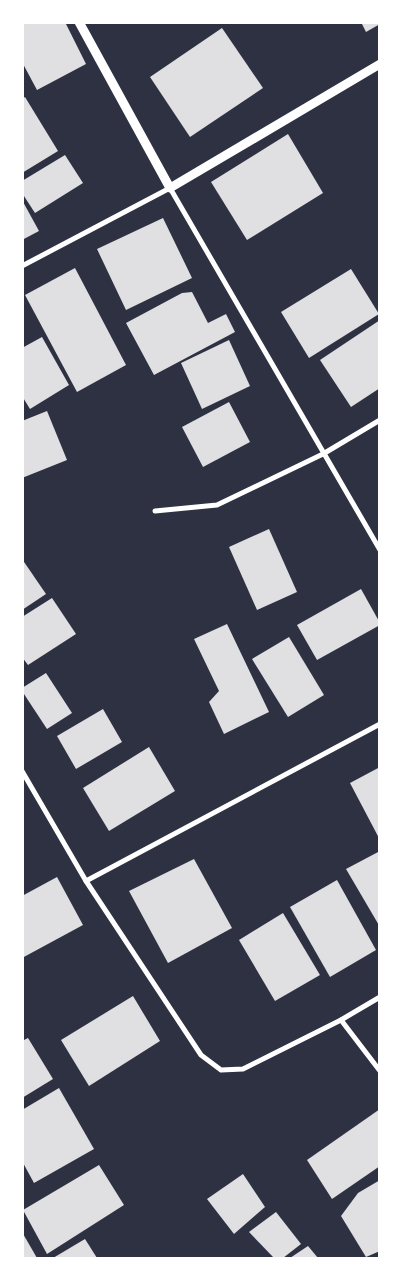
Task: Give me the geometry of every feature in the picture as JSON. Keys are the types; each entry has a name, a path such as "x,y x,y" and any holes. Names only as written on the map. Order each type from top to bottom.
{"street":[{"path":"79,22 170,188 380,550"},
{"path":"22,266 170,188 380,64"},
{"path":"155,511 217,505 324,454 380,420"},
{"path":"86,881 380,724"},
{"path":"22,771 86,881 201,1055 221,1070 243,1069 341,1020 380,997"},
{"path":"341,1020 380,1072"}],"building":[{"path":"22,22 65,22 86,64 37,90 22,62"},
{"path":"361,22 380,22 380,24 366,32"},
{"path":"222,28 263,88 190,137 150,77"},
{"path":"25,97 58,151 22,173 22,99"},
{"path":"288,134 323,193 247,240 211,182"},
{"path":"65,155 83,183 35,213 22,193 22,181"},
{"path":"22,200 39,231 22,240"},
{"path":"163,218 192,278 126,310 97,249"},
{"path":"75,268 126,365 77,392 25,295"},
{"path":"351,269 379,314 309,358 281,312"},
{"path":"192,292 208,323 226,314 235,332 154,375 126,323 182,293"},
{"path":"380,320 380,388 351,407 320,360"},
{"path":"42,337 69,385 30,409 22,396 22,348"},
{"path":"229,340 250,386 202,409 181,363"},
{"path":"229,402 250,442 203,467 182,427"},
{"path":"47,411 67,460 22,478 22,421"},
{"path":"269,529 297,592 257,610 229,547"},
{"path":"22,559 46,594 22,610"},
{"path":"361,589 380,625 317,660 297,625"},
{"path":"52,598 76,634 28,665 22,657 22,617"},
{"path":"227,624 269,712 224,734 209,702 219,691 194,639"},
{"path":"289,637 324,695 288,717 252,659"},
{"path":"46,673 72,713 47,729 22,691 22,688"},
{"path":"103,709 122,742 76,769 57,736"},
{"path":"149,747 175,791 109,831 83,788"},
{"path":"380,767 380,840 350,783"},
{"path":"380,851 380,927 346,869"},
{"path":"194,859 232,928 168,963 129,891"},
{"path":"57,877 83,925 22,958 22,896"},
{"path":"337,880 376,950 330,977 290,907"},
{"path":"283,913 320,975 275,1001 239,940"},
{"path":"133,996 160,1041 89,1086 61,1040"},
{"path":"28,1038 53,1079 22,1098 22,1041"},
{"path":"59,1088 94,1149 34,1183 22,1161 22,1110"},
{"path":"380,1109 380,1166 332,1199 307,1160"},
{"path":"99,1165 124,1205 47,1254 23,1210"},
{"path":"243,1174 265,1207 234,1234 207,1199"},
{"path":"380,1180 380,1251 366,1257 341,1216 358,1193"},
{"path":"276,1212 301,1244 283,1258 274,1258 249,1232"},
{"path":"22,1232 37,1258 22,1258"},
{"path":"85,1239 97,1258 53,1258"},
{"path":"308,1246 318,1258 290,1258"}]}
